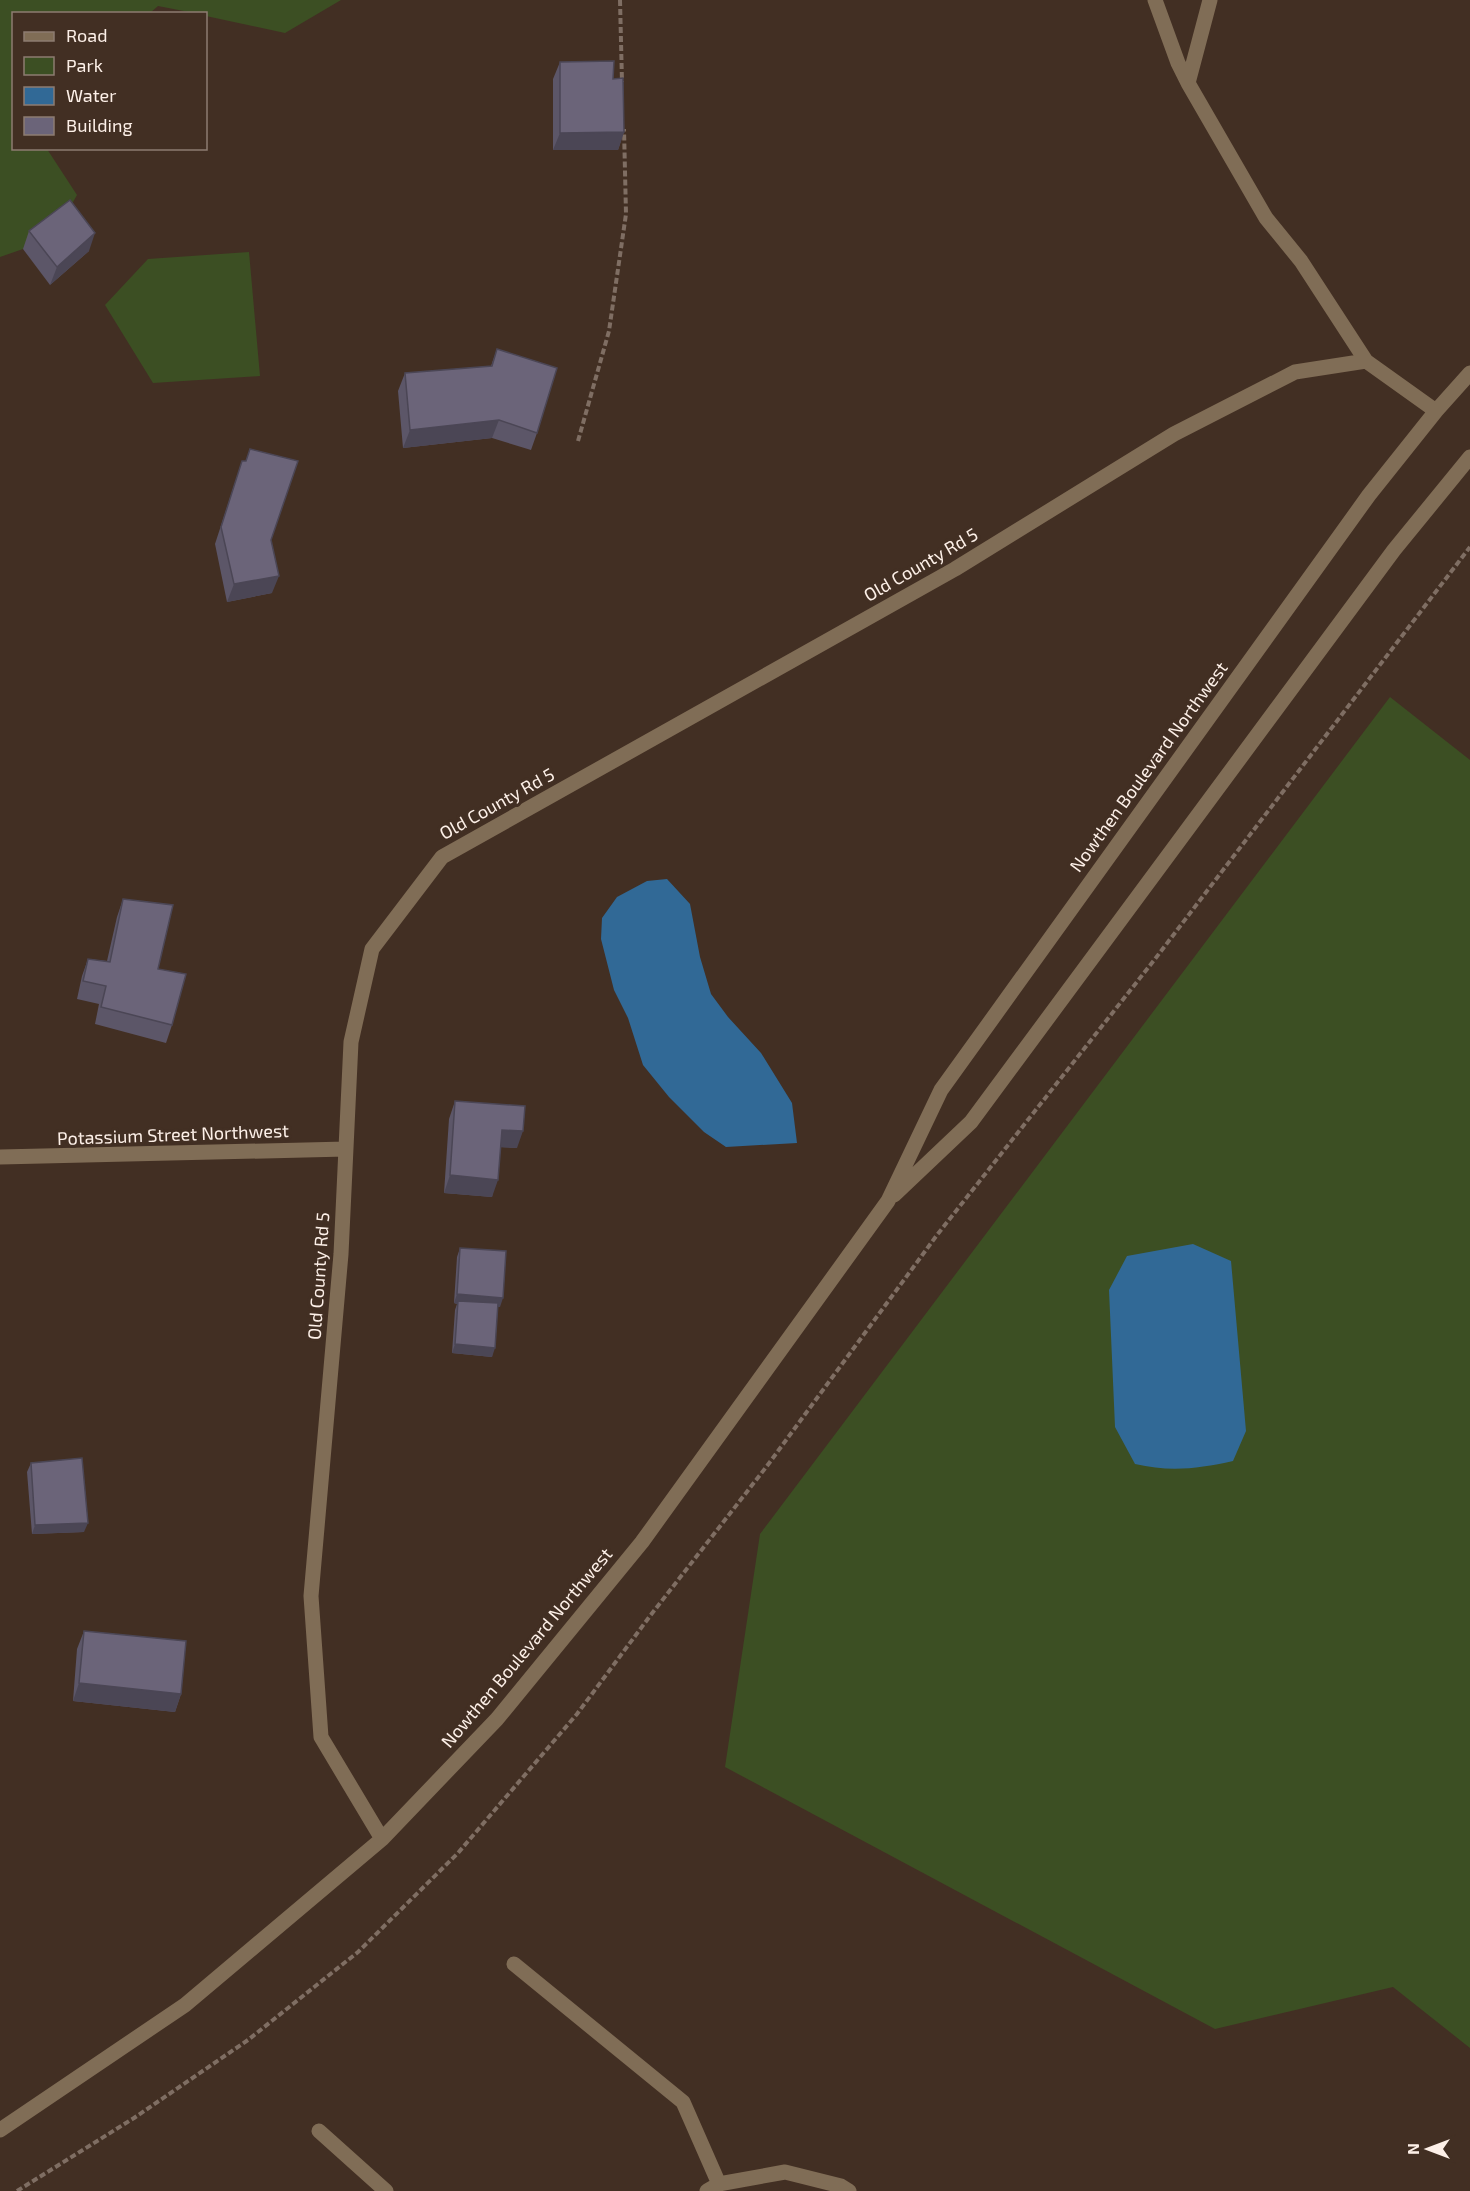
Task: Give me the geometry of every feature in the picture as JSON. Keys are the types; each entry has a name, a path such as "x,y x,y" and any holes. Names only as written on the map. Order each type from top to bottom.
{"street":[{"path":"1155,0 1178,63 1266,218 1301,261 1366,361 1436,411"},
{"path":"1188,82 1210,0"},
{"name":"Old County Rd 5","path":"382,1839 321,1737 311,1596 341,1254 351,1042 372,949 442,857 955,569 1174,434 1295,372 1366,361"},
{"name":"Nowthen Boulevard Northwest","path":"0,2130 185,2005 382,1839 497,1719 642,1542 888,1201 941,1090 1369,495 1436,411 1470,373"},
{"name":"Nowthen Boulevard Northwest","path":"888,1201 971,1122 1394,550 1470,457"},
{"name":"Potassium Street Northwest","path":"0,1157 346,1149"},
{"path":"514,1964 683,2102 713,2187 785,2172 841,2186 849,2191"},
{"path":"320,2131 386,2191"}],"path":[{"path":"620,0 622,83"},
{"path":"578,441 609,331 626,214 623,119"},
{"path":"17,2191 134,2118 248,2040 358,1952 458,1853 577,1714 766,1466 937,1235 1155,959 1470,547"}],"green space":[{"path":"0,0 341,0 285,33 207,16 207,12 189,12 158,6 151,12 12,12 12,150 48,150 77,195 64,218 23,249 0,257"},
{"path":"249,252 260,376 153,383 105,305 148,259"},
{"path":"1390,697 1470,760 1470,2048 1393,1987 1215,2029 725,1767 760,1534"}],"water":[{"path":"667,879 690,904 700,957 711,994 728,1017 761,1053 792,1103 797,1143 726,1147 704,1132 669,1097 643,1065 628,1018 614,990 601,939 602,918 617,897 647,881"},
{"path":"1193,1244 1231,1261 1246,1431 1233,1461 1184,1468 1160,1468 1135,1464 1115,1427 1109,1290 1127,1256"}],"building":[{"path":"614,61 613,79 623,78 624,132 560,133 560,62"},
{"path":"70,200 95,233 57,267 29,231"},
{"path":"497,349 557,368 537,433 499,420 410,430 405,373 492,366"},
{"path":"250,449 298,461 271,540 279,576 234,584 221,527 242,461 246,461"},
{"path":"123,899 173,905 158,969 186,974 172,1025 101,1007 106,986 83,981 88,959 110,962"},
{"path":"455,1101 525,1106 523,1131 502,1130 498,1180 450,1175"},
{"path":"460,1248 506,1251 503,1298 457,1294"},
{"path":"458,1301 498,1303 495,1348 455,1344"},
{"path":"82,1458 88,1523 35,1525 31,1463"},
{"path":"84,1631 186,1641 181,1694 79,1683"}]}
